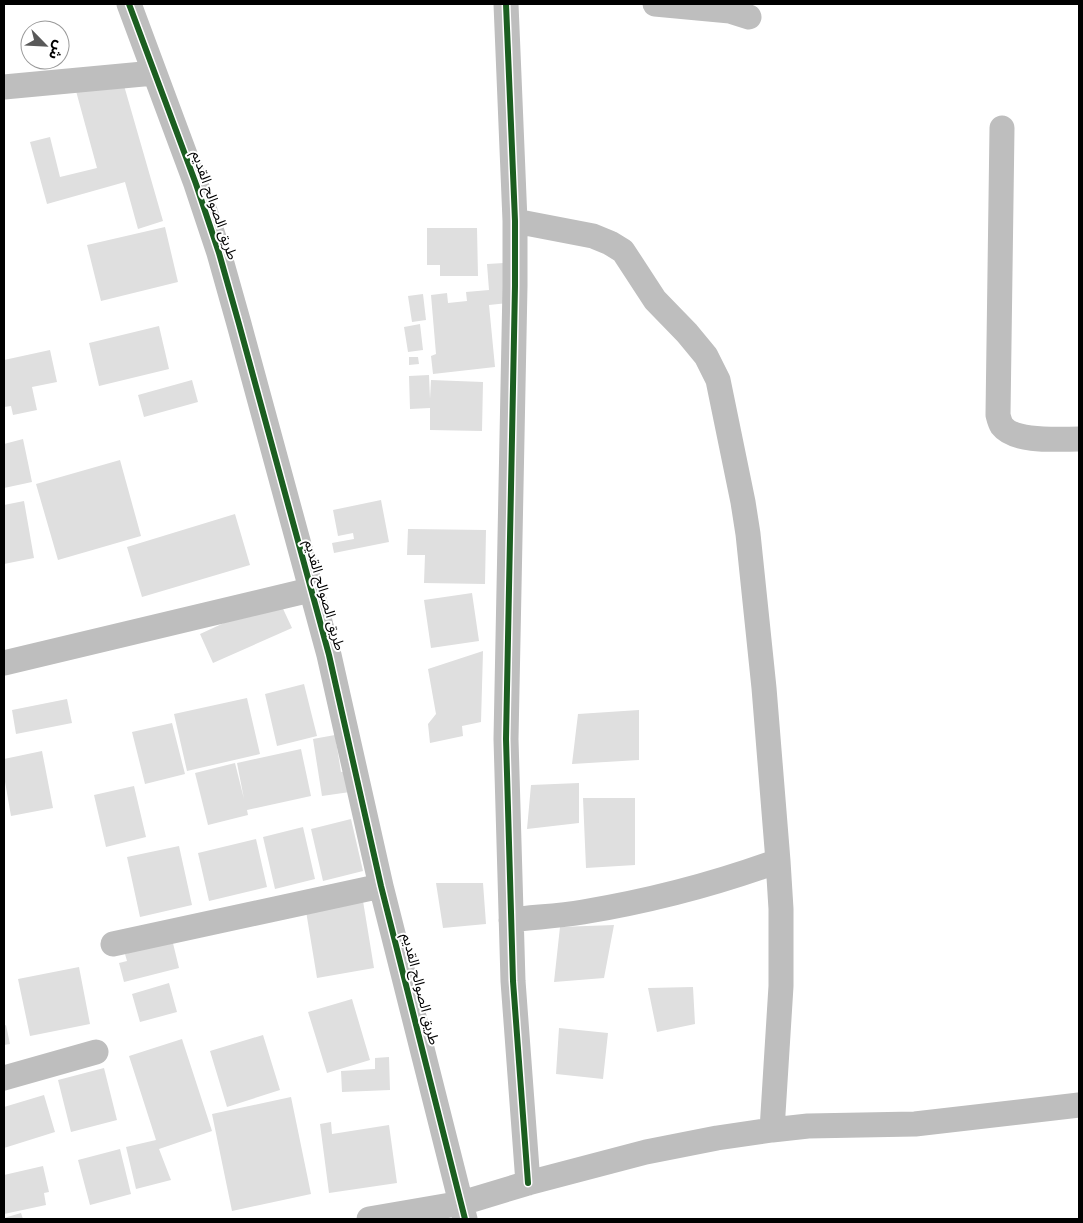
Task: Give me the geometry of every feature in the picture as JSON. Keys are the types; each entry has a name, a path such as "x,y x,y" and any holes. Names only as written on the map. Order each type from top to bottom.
{"street":[{"name":"طريق الصوالح القديم","path":"129,4 196,184 219,253 329,655 381,886 464,1211"},
{"path":"506,4 515,221 506,739 513,981 528,1183"},
{"path":"655,4 730,11 749,17"},
{"path":"4,87 154,73"},
{"path":"1002,128 997,399 999,420 1007,431 1018,436 1079,439"},
{"path":"515,221 593,236 610,243 623,252 655,300 706,356 718,380 748,534 763,678 778,861 781,909 781,986 772,1130"},
{"path":"4,663 310,590"},
{"path":"511,920 582,912 658,897 729,879 778,861"},
{"path":"113,944 381,886"},
{"path":"4,1078 96,1052"},
{"path":"369,1219 464,1211 528,1183 646,1152 772,1130 808,1126 915,1124 1079,1105"}],"building":[{"path":"123,82 163,221 138,229 125,182 47,204 30,142 50,137 60,177 97,168 76,91"},
{"path":"165,227 178,282 101,301 87,245"},
{"path":"427,228 477,228 478,276 440,276 440,265 427,265"},
{"path":"504,263 508,303 489,305 495,367 433,374 431,356 436,354 431,295 447,293 448,303 467,301 466,292 489,290 487,264"},
{"path":"423,294 426,320 412,322 408,296"},
{"path":"420,324 423,350 408,352 404,327"},
{"path":"159,326 169,369 99,386 89,343"},
{"path":"50,350 57,382 32,387 37,410 13,415 11,406 4,407 4,360"},
{"path":"409,357 418,357 419,364 409,365"},
{"path":"429,375 430,399 431,380 483,382 482,431 430,430 430,408 410,409 409,376"},
{"path":"192,380 198,402 144,417 138,395"},
{"path":"23,439 32,482 4,488 4,444"},
{"path":"120,460 141,536 58,560 36,484"},
{"path":"381,500 389,542 334,553 332,543 354,539 353,533 338,536 333,510"},
{"path":"24,501 34,558 4,564 4,505"},
{"path":"235,514 250,565 142,597 127,547"},
{"path":"408,529 486,530 485,584 424,583 425,555 407,555"},
{"path":"472,593 479,641 431,648 424,600"},
{"path":"278,598 292,628 213,663 200,634"},
{"path":"483,651 481,722 462,726 463,736 430,743 428,724 436,714 428,669"},
{"path":"304,684 317,736 277,746 265,694"},
{"path":"247,698 260,754 187,771 174,714"},
{"path":"67,699 72,723 16,734 12,710"},
{"path":"639,710 639,760 572,764 578,714"},
{"path":"172,723 185,774 145,784 132,732"},
{"path":"335,735 341,772 347,771 350,792 322,796 313,739"},
{"path":"301,749 311,796 247,810 248,815 208,825 195,773 235,763 244,799 237,763"},
{"path":"42,751 53,808 11,816 4,776 4,759"},
{"path":"579,783 579,823 527,829 531,785"},
{"path":"134,786 146,837 106,847 94,795"},
{"path":"583,798 635,798 635,865 586,868"},
{"path":"351,819 363,871 323,881 311,829"},
{"path":"303,827 315,879 275,889 263,837"},
{"path":"256,839 267,887 209,901 198,853"},
{"path":"179,846 192,905 140,917 127,857"},
{"path":"436,883 483,883 486,924 443,928"},
{"path":"363,901 374,968 317,978 306,911"},
{"path":"614,925 604,978 554,982 560,927"},
{"path":"172,939 179,968 124,982 119,963 127,961 125,954"},
{"path":"79,967 90,1024 30,1036 18,979"},
{"path":"169,983 177,1012 140,1022 132,994"},
{"path":"693,987 695,1024 657,1032 648,988"},
{"path":"352,999 370,1060 327,1073 308,1012"},
{"path":"6,1025 10,1044 4,1045 4,1026"},
{"path":"559,1028 608,1033 603,1079 556,1074"},
{"path":"263,1035 280,1090 227,1107 210,1051"},
{"path":"182,1039 212,1131 159,1149 171,1180 136,1189 126,1147 156,1140 129,1056"},
{"path":"389,1057 390,1090 342,1092 341,1071 375,1069 375,1058"},
{"path":"104,1068 117,1120 71,1132 58,1080"},
{"path":"44,1095 55,1132 4,1148 4,1107"},
{"path":"291,1097 311,1194 232,1211 212,1114"},
{"path":"331,1122 332,1134 389,1125 397,1183 329,1193 320,1124"},
{"path":"120,1149 131,1194 90,1205 78,1160"},
{"path":"43,1166 49,1192 44,1193 46,1205 4,1214 4,1175"},
{"path":"21,1213 23,1219 4,1219 4,1218"}],"cycle path":[{"path":"129,4 196,184 219,253 239,324 329,655 381,886 465,1219"},
{"path":"506,4 515,221 506,739 513,981 528,1183"}]}
